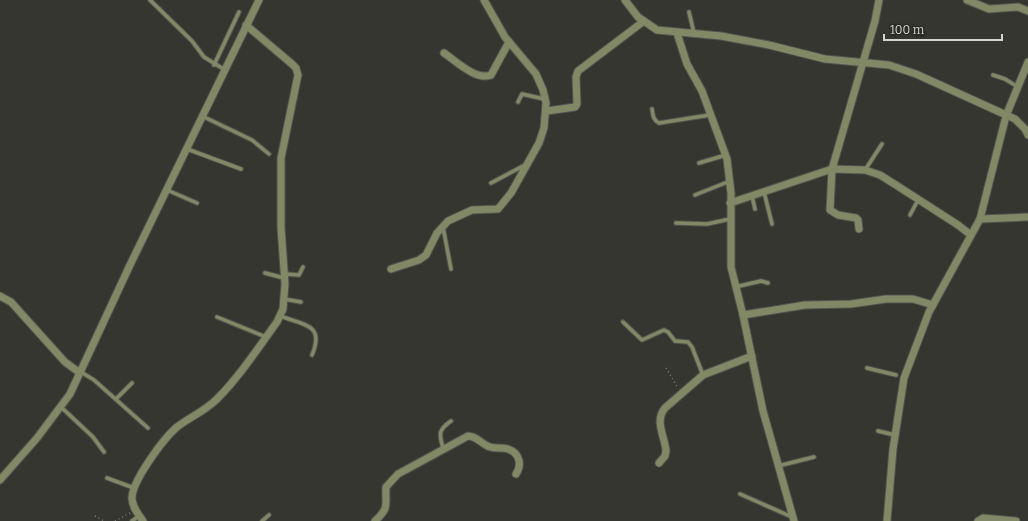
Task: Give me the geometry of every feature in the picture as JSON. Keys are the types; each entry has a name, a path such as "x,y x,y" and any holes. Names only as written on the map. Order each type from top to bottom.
{"street":[{"path":"0,480 62,407 81,372 166,189 259,0"},
{"path":"625,0 644,21 657,30 745,40 825,59 863,64 889,65 916,74 1020,123 1028,135"},
{"path":"859,229 858,220 856,218 838,215 830,210 832,169 863,64 879,0"},
{"path":"967,0 989,9 1018,7 1028,11"},
{"path":"391,269 426,256 437,232 448,221 472,210 498,209 507,200 540,143 547,111 545,99 536,74 509,42 486,1"},
{"path":"547,111 575,107 577,99 576,77 578,71 644,21"},
{"path":"139,516 132,498 134,488 150,460 170,434 182,423 202,411 218,398 266,337 280,316 284,299 285,276 282,227 281,158 297,71 292,64 246,25"},
{"path":"677,33 684,56 702,91 726,156 730,181 730,258 763,411 793,519"},
{"path":"444,53 478,75 486,77 491,75 509,42"},
{"path":"887,521 894,435 903,378 923,326 933,305 980,219 1006,116 1028,62"},
{"path":"730,203 832,169 865,170 880,175 918,198 958,225 971,236"},
{"path":"980,219 1028,217"},
{"path":"0,296 11,302 65,362 81,372"},
{"path":"743,315 805,305 851,304 886,299 913,299 933,305"},
{"path":"659,463 665,456 666,452 660,420 661,414 681,393 703,375 752,356"},
{"path":"375,521 385,512 388,506 386,487 390,481 398,474 463,437 472,436 488,446 508,449 513,452 520,460 520,466 516,474"},
{"path":"978,521 984,518 1016,521"}],"lane":[{"path":"150,0 192,41 204,57 224,70"},
{"path":"214,64 239,12"},
{"path":"689,12 694,34"},
{"path":"993,75 1005,79 1018,87"},
{"path":"518,102 522,94 545,99"},
{"path":"652,109 653,116 659,123 711,114"},
{"path":"202,116 252,140 269,154"},
{"path":"865,170 882,144"},
{"path":"186,149 241,169"},
{"path":"699,162 726,156"},
{"path":"492,182 528,163"},
{"path":"695,195 730,181"},
{"path":"166,189 197,203"},
{"path":"764,192 772,224"},
{"path":"752,196 755,209"},
{"path":"910,215 918,198"},
{"path":"676,224 707,224 730,219"},
{"path":"443,226 451,269"},
{"path":"265,273 285,276 299,274 303,267"},
{"path":"736,287 762,281 768,283"},
{"path":"284,299 301,302"},
{"path":"280,316 311,327 317,336 317,342 312,355"},
{"path":"217,317 266,337"},
{"path":"623,322 642,340 664,330 668,332 675,341 688,342 692,347 703,375"},
{"path":"867,368 896,375"},
{"path":"81,372 90,377 148,428"},
{"path":"116,399 132,383"},
{"path":"62,407 92,437 104,452"},
{"path":"443,448 440,432 442,428 451,421"},
{"path":"878,431 894,435"},
{"path":"778,466 814,457"},
{"path":"107,478 134,488"},
{"path":"740,494 793,519"},
{"path":"262,521 269,515"},
{"path":"132,521 139,516"}],"path":[{"path":"666,368 681,393"},
{"path":"95,516 104,521"},
{"path":"115,521 139,516"}]}
